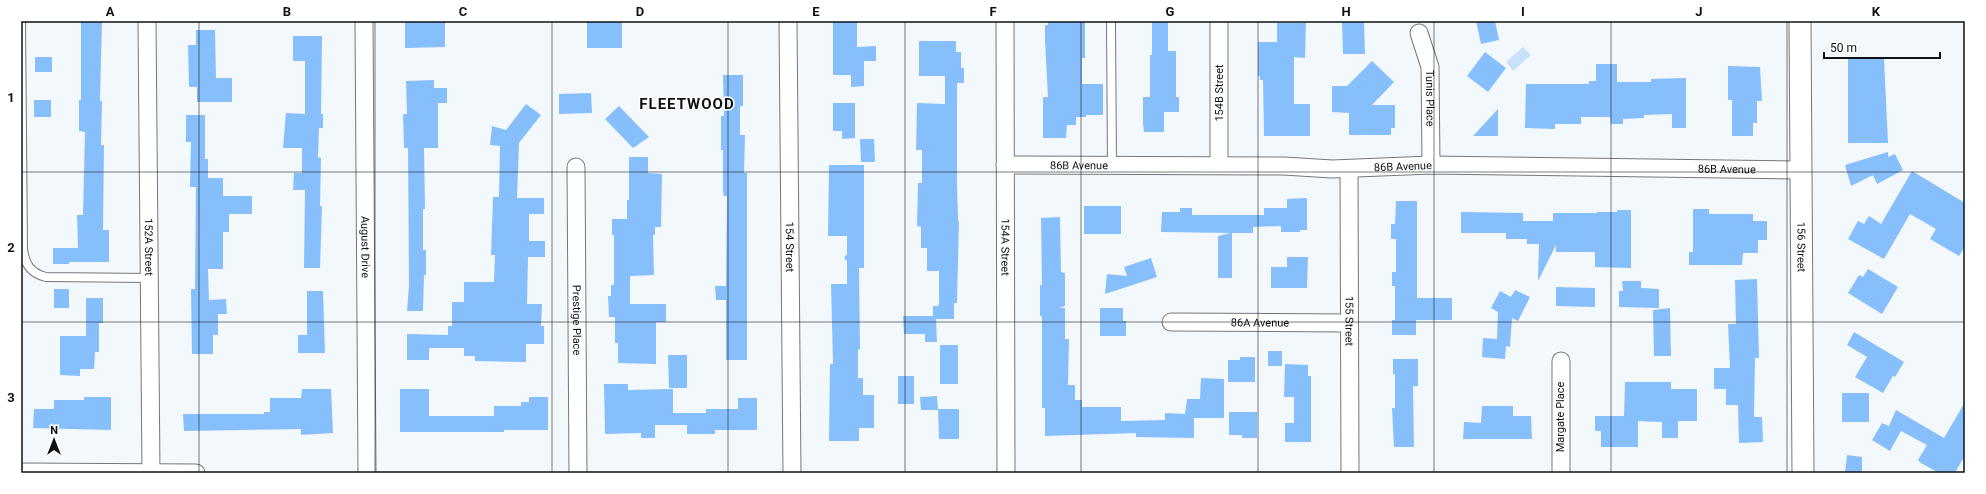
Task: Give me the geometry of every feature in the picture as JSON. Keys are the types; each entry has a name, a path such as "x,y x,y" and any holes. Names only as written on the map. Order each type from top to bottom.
{"street":[{"name":"152A Street","path":"147,21 151,472"},
{"name":"August Drive","path":"364,21 367,473"},
{"name":"154 Street","path":"788,21 792,473"},
{"name":"154A Street","path":"1005,21 1006,473"},
{"name":"154B Street","path":"1219,21 1219,165"},
{"name":"156 Street","path":"1800,21 1803,473"},
{"name":"Tunis Place","path":"1419,33 1430,67 1430,165"},
{"name":"86B Avenue","path":"1005,165 1219,165 1348,169 1430,165 1801,170"},
{"name":"Prestige Place","path":"576,167 578,473"},
{"name":"155 Street","path":"1348,169 1350,473"},
{"name":"86A Avenue","path":"1171,322 1349,323"},
{"name":"Margate Place","path":"1560,473 1561,361"},
{"path":"21,472 196,473"}],"lane":[{"path":"22,21 23,249 26,262 32,272 50,278 150,278"},
{"path":"1111,21 1112,166"}],"water":[{"path":"1523,47 1531,55 1513,71 1506,62"}],"building":[{"path":"81,21 102,21 100,101 102,101 101,145 104,145 103,230 109,230 109,262 69,262 69,264 53,264 53,248 78,248 77,215 83,215 85,132 79,131 79,100 81,100"},
{"path":"405,21 445,21 445,47 405,48"},
{"path":"587,21 622,21 622,48 587,48"},
{"path":"833,21 857,21 857,47 876,46 876,61 864,61 864,86 851,87 851,75 833,75"},
{"path":"1048,21 1085,22 1085,58 1082,58 1082,84 1103,84 1103,115 1086,115 1086,117 1076,117 1076,125 1067,125 1066,138 1043,138 1043,97 1048,97 1045,25 1048,25"},
{"path":"1152,21 1168,21 1168,51 1176,51 1176,97 1179,97 1179,112 1164,112 1164,132 1144,132 1143,124 1143,97 1150,97"},
{"path":"1342,21 1364,21 1365,54 1343,54"},
{"path":"1476,21 1495,21 1499,40 1481,44"},
{"path":"1277,23 1306,23 1305,58 1294,57 1294,104 1310,104 1310,136 1264,136 1263,80 1260,80 1260,76 1258,76 1258,42 1277,42"},
{"path":"196,30 215,30 216,78 232,78 232,102 197,102 197,87 189,87 188,45 196,45"},
{"path":"293,36 322,36 321,114 323,114 323,128 319,128 318,157 321,158 320,206 322,206 320,268 304,268 305,190 293,190 294,173 302,173 302,148 283,148 286,113 305,114 305,61 293,61"},
{"path":"919,41 956,41 956,52 961,52 961,68 964,68 964,83 957,83 957,183 959,221 957,303 954,303 954,319 936,319 937,342 925,342 925,334 904,334 903,316 933,316 933,306 938,306 939,303 939,271 927,271 927,248 921,248 921,227 917,226 918,183 922,183 922,150 916,150 917,103 945,104 945,76 919,76"},
{"path":"1485,52 1506,68 1488,92 1467,76"},
{"path":"35,57 52,57 52,72 35,72"},
{"path":"1848,59 1884,59 1888,143 1848,143"},
{"path":"1372,61 1394,82 1372,105 1395,105 1395,128 1391,128 1391,135 1349,135 1349,113 1332,112 1332,86 1347,86"},
{"path":"1596,64 1617,64 1617,82 1651,82 1651,79 1686,78 1686,128 1672,128 1672,114 1644,115 1644,118 1623,119 1623,124 1611,124 1610,117 1581,117 1581,124 1555,124 1555,129 1525,128 1526,84 1589,84 1589,81 1596,81"},
{"path":"1728,66 1760,67 1762,101 1757,101 1757,123 1753,123 1753,136 1732,136 1732,100 1728,100"},
{"path":"723,75 743,75 743,106 740,106 740,135 745,135 744,173 747,173 747,360 726,360 726,300 716,300 715,286 726,286 727,196 724,196 723,192 723,150 721,150 721,116 724,116"},
{"path":"434,80 434,88 447,88 447,103 438,103 438,148 424,148 425,209 423,209 423,250 426,250 426,275 424,275 423,311 407,311 409,286 408,148 404,148 403,114 407,114 406,81"},
{"path":"591,93 592,113 559,114 559,94"},
{"path":"34,100 51,100 51,117 34,117"},
{"path":"833,103 855,103 855,138 842,139 842,131 833,131"},
{"path":"526,104 541,115 519,143 517,198 544,198 544,214 529,214 529,241 545,241 545,257 528,257 527,304 542,304 541,326 544,326 544,344 526,344 526,362 475,361 475,356 464,356 464,348 429,348 429,360 407,360 407,334 448,335 448,326 452,326 452,302 464,302 464,282 494,282 495,255 491,255 493,197 499,197 500,146 490,145 492,126 506,130"},
{"path":"619,106 649,137 633,148 605,119"},
{"path":"1498,109 1498,136 1473,136"},
{"path":"186,115 205,115 205,159 208,159 208,178 223,178 223,196 252,196 252,214 229,214 229,232 223,232 223,269 208,269 209,300 226,299 227,314 218,314 218,335 213,335 213,354 192,354 191,289 195,289 196,187 190,187 191,142 186,142"},
{"path":"860,139 874,139 875,162 861,162"},
{"path":"1888,152 1888,157 1895,154 1903,170 1877,184 1873,175 1851,186 1845,165"},
{"path":"629,157 648,157 648,173 662,174 661,227 655,227 655,235 653,235 654,275 630,276 630,304 666,304 666,322 656,322 656,364 618,363 618,343 615,343 615,317 609,317 608,296 611,296 611,285 614,285 614,235 612,235 612,219 627,219 627,200 629,200"},
{"path":"829,165 864,165 864,268 859,268 860,349 858,350 858,378 863,378 863,395 874,395 874,428 859,428 859,441 829,441 830,364 833,364 831,284 847,284 847,261 844,258 847,254 847,236 828,236"},
{"path":"1912,171 1965,203 1965,246 1959,256 1930,239 1936,229 1910,214 1884,259 1848,239 1858,221 1864,224 1869,216 1881,224"},
{"path":"1307,198 1307,230 1300,230 1300,232 1281,232 1281,226 1253,227 1253,233 1232,233 1232,278 1218,278 1218,236 1230,233 1161,232 1162,212 1180,212 1180,208 1192,208 1192,215 1264,215 1264,208 1287,208 1287,199"},
{"path":"1396,201 1417,201 1417,298 1452,298 1452,320 1416,320 1416,335 1392,335 1392,320 1395,320 1395,286 1392,286 1392,272 1396,272 1396,239 1391,239 1391,224 1395,224"},
{"path":"1084,206 1121,206 1121,234 1084,234"},
{"path":"1693,209 1709,209 1709,214 1753,214 1753,221 1767,221 1767,240 1758,240 1758,253 1743,253 1742,265 1689,265 1689,252 1693,252"},
{"path":"1617,210 1631,210 1631,268 1595,267 1595,252 1556,252 1556,245 1538,281 1539,244 1527,244 1527,239 1506,239 1506,233 1461,233 1461,212 1523,213 1523,221 1553,221 1553,213 1597,213 1617,212"},
{"path":"1060,217 1061,272 1065,273 1065,306 1059,308 1065,308 1065,339 1069,339 1068,385 1075,385 1075,400 1082,400 1082,407 1121,407 1121,421 1165,420 1165,413 1185,414 1187,399 1200,399 1201,378 1224,379 1224,418 1194,418 1194,438 1136,437 1136,433 1045,436 1045,408 1042,408 1042,316 1040,316 1040,285 1042,285 1041,218"},
{"path":"1287,257 1308,257 1307,288 1271,288 1271,267 1287,267"},
{"path":"1151,258 1157,277 1105,294 1107,274 1127,276 1124,267"},
{"path":"1868,269 1898,287 1882,314 1848,293 1859,275 1863,277"},
{"path":"1757,279 1759,358 1755,358 1754,417 1762,417 1763,442 1739,443 1738,405 1726,405 1726,389 1714,389 1714,368 1730,368 1728,324 1736,324 1735,280"},
{"path":"1622,281 1641,281 1641,288 1659,289 1659,308 1619,307 1619,291 1623,291"},
{"path":"1556,287 1595,288 1595,307 1556,306"},
{"path":"54,289 69,289 69,308 54,308"},
{"path":"1515,290 1530,297 1518,321 1512,318 1510,347 1506,346 1505,359 1482,357 1483,338 1497,339 1498,312 1491,308 1500,291 1511,297"},
{"path":"307,291 323,291 325,353 298,353 298,335 307,335"},
{"path":"86,298 103,298 103,323 99,323 99,352 95,352 94,369 80,369 80,376 60,375 60,336 86,336"},
{"path":"1100,308 1123,308 1123,321 1126,321 1126,336 1100,336"},
{"path":"1670,308 1671,356 1654,356 1653,310"},
{"path":"1854,332 1904,362 1895,377 1893,376 1883,393 1855,377 1867,357 1847,345"},
{"path":"940,345 958,345 958,384 940,384"},
{"path":"1268,351 1282,351 1282,366 1268,366"},
{"path":"668,355 687,355 687,388 669,388"},
{"path":"1240,357 1255,357 1255,382 1228,382 1228,360 1240,360"},
{"path":"1393,359 1418,359 1418,386 1413,386 1414,447 1394,447 1392,408 1395,408 1395,374 1393,374"},
{"path":"1285,364 1308,365 1308,376 1311,376 1311,442 1285,442 1285,423 1294,423 1294,397 1284,397"},
{"path":"898,376 914,376 914,404 898,404"},
{"path":"1625,382 1671,382 1671,389 1697,389 1697,421 1678,421 1678,438 1662,438 1662,422 1638,421 1638,447 1601,447 1601,431 1595,431 1595,416 1624,416"},
{"path":"604,384 628,384 628,390 673,389 673,413 706,413 706,409 738,409 738,398 757,398 757,430 715,430 715,434 687,434 687,425 655,425 655,438 641,438 641,433 605,434"},
{"path":"302,389 331,389 333,433 301,435 301,429 184,431 183,414 264,414 264,412 270,412 270,398 301,398"},
{"path":"400,389 429,389 429,416 494,416 494,406 521,406 521,402 529,402 529,397 548,397 548,430 504,430 504,432 400,432"},
{"path":"1842,393 1869,393 1869,422 1842,422"},
{"path":"937,396 938,410 921,410 920,397"},
{"path":"84,397 111,397 111,430 33,428 34,409 54,409 54,400 84,400"},
{"path":"1965,402 1965,455 1955,473 1939,473 1921,463 1918,460 1927,445 1901,431 1890,451 1872,440 1882,423 1889,426 1896,410 1944,438"},
{"path":"1482,406 1513,406 1513,416 1531,416 1532,439 1463,439 1464,422 1481,423"},
{"path":"938,409 959,409 959,439 939,439"},
{"path":"1229,412 1257,412 1257,438 1242,438 1242,435 1229,435"},
{"path":"1847,455 1862,457 1862,473 1845,473"}],"district":[{"name":"FLEETWOOD","path":"687,104"}]}
